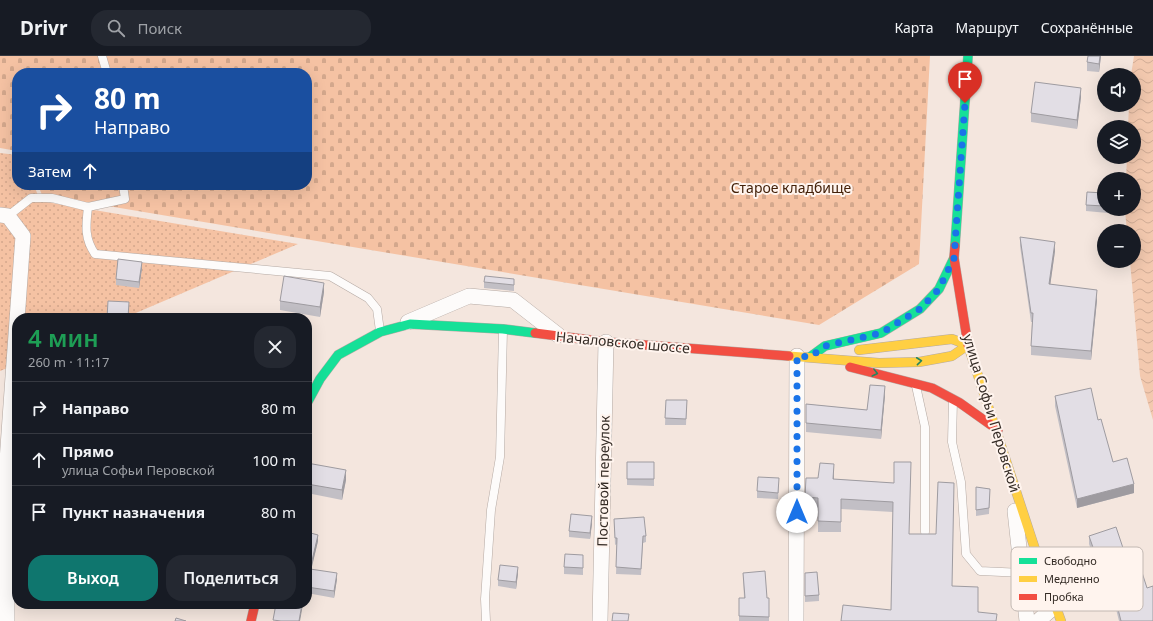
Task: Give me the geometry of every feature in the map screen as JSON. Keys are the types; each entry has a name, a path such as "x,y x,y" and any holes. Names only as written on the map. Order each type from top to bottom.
{"main road":[{"name":"улица Софьи Перовской","path":"968,56 954,258 968,345 998,430 1012,479 1035,547"},
{"path":"804,356 825,346 881,333 920,309 939,289 954,258"},
{"name":"Началовское шоссе","path":"312,394 320,379 338,355 386,330 410,324 503,329 606,342 804,356 879,363 918,362 952,356 968,345"},
{"path":"804,356 952,339 968,345"},
{"path":"804,356 932,388 953,399 998,430"},
{"path":"251,621 254,609"},
{"name":"улица Софьи Перовской","path":"1057,611 1061,621"}],"street":[{"path":"4,215 23,236 18,313"},
{"path":"386,330 469,296 513,300 561,336"},
{"name":"Постовой переулок","path":"600,621 606,342"},
{"path":"796,621 804,356"},
{"path":"7,621 7,461 12,391"},
{"path":"1012,479 1019,547"},
{"path":"1026,611 1027,621"},
{"path":"1038,621 1049,611"}],"lane":[{"path":"102,56 106,68"},
{"path":"4,215 31,198 52,198 88,207 125,199 124,190"},
{"path":"88,207 86,231 88,244 95,254 330,276 368,298 377,309 386,330"},
{"path":"486,621 485,599 491,510 500,457 503,329"},
{"path":"916,383 925,427 925,532"},
{"path":"953,399 952,442 962,482 966,554 980,571 1011,573"}],"green space":[{"name":"Старое кладбище","path":"0,56 930,56 919,264 819,325 42,195 40,190 312,190 312,68 12,68 12,150 0,148"},
{"path":"0,153 12,154 12,190 36,190 40,201 298,244 136,313 12,313 12,366 0,371"}],"water":[{"path":"1134,56 1153,56 1153,420 1140,376 1131,268 1141,268 1141,224 1126,224 1126,216 1141,216 1141,172 1126,172 1127,164 1141,164 1141,120 1128,120 1129,112 1141,112 1141,68 1132,68"}],"building":[{"path":"1088,56 1100,56 1099,64 1087,62"},
{"path":"1035,82 1081,88 1077,120 1031,113"},
{"path":"1087,192 1097,193 1097,206 1086,205"},
{"path":"1020,237 1055,242 1049,284 1097,290 1091,351 1031,346 1033,313 1031,313"},
{"path":"118,259 142,262 139,282 116,279"},
{"path":"284,276 324,283 320,307 280,301"},
{"path":"485,276 514,279 514,285 484,282"},
{"path":"108,301 129,302 128,313 107,313"},
{"path":"870,385 885,386 881,430 806,423 806,404 867,410"},
{"path":"1091,388 1098,420 1101,419 1113,462 1127,458 1134,484 1077,499 1055,396"},
{"path":"666,400 687,400 686,419 665,418"},
{"path":"627,462 654,462 654,479 627,479"},
{"path":"894,462 911,462 909,534 936,534 938,482 954,483 952,586 978,587 978,612 997,614 996,621 841,621 843,605 891,610 893,502 841,499 841,522 818,521 818,498 805,497 806,478 818,478 820,463 834,464 833,479 894,483"},
{"path":"312,464 346,470 342,490 312,485"},
{"path":"758,477 779,478 778,493 757,491"},
{"path":"976,487 990,489 989,508 976,510"},
{"path":"571,514 592,516 590,533 569,531"},
{"path":"644,517 646,536 643,536 641,569 616,567 617,538 615,538 614,519"},
{"path":"1116,527 1123,547 1093,547 1089,536"},
{"path":"312,533 318,535 312,560"},
{"path":"565,554 583,555 583,568 564,567"},
{"path":"500,565 518,567 516,582 498,580"},
{"path":"312,569 337,573 334,591 312,588"},
{"path":"765,571 767,598 769,598 769,617 739,616 739,598 745,598 743,573"},
{"path":"817,572 819,595 805,596 805,573"},
{"path":"1143,576 1147,588 1153,586 1153,621 1121,621 1118,611 1143,611"},
{"path":"275,609 301,609 299,621 273,620"},
{"path":"613,613 629,614 628,621 612,621"},
{"path":"176,618 186,621 175,621"}],"traffic: fast":[{"path":"955,246 968,56"},
{"path":"810,357 825,346 881,333 920,309 939,289 954,258"},
{"path":"312,394 320,379 338,355 380,332 410,324 503,329 535,333"}],"traffic: slow":[{"path":"859,350 952,339 968,345"},
{"path":"968,345 1034,547"},
{"path":"789,356 879,363 919,362 952,356 968,345"},
{"path":"1057,611 1061,621"}],"traffic: jam":[{"path":"955,246 954,258 968,345"},
{"path":"535,333 606,342 789,356"},
{"path":"850,367 932,388 960,403 998,430"},
{"path":"251,621 254,609"}],"route":[{"path":"797,512 797,356 810,357 825,346 881,333 920,309 939,289 954,258 965,103"}]}
